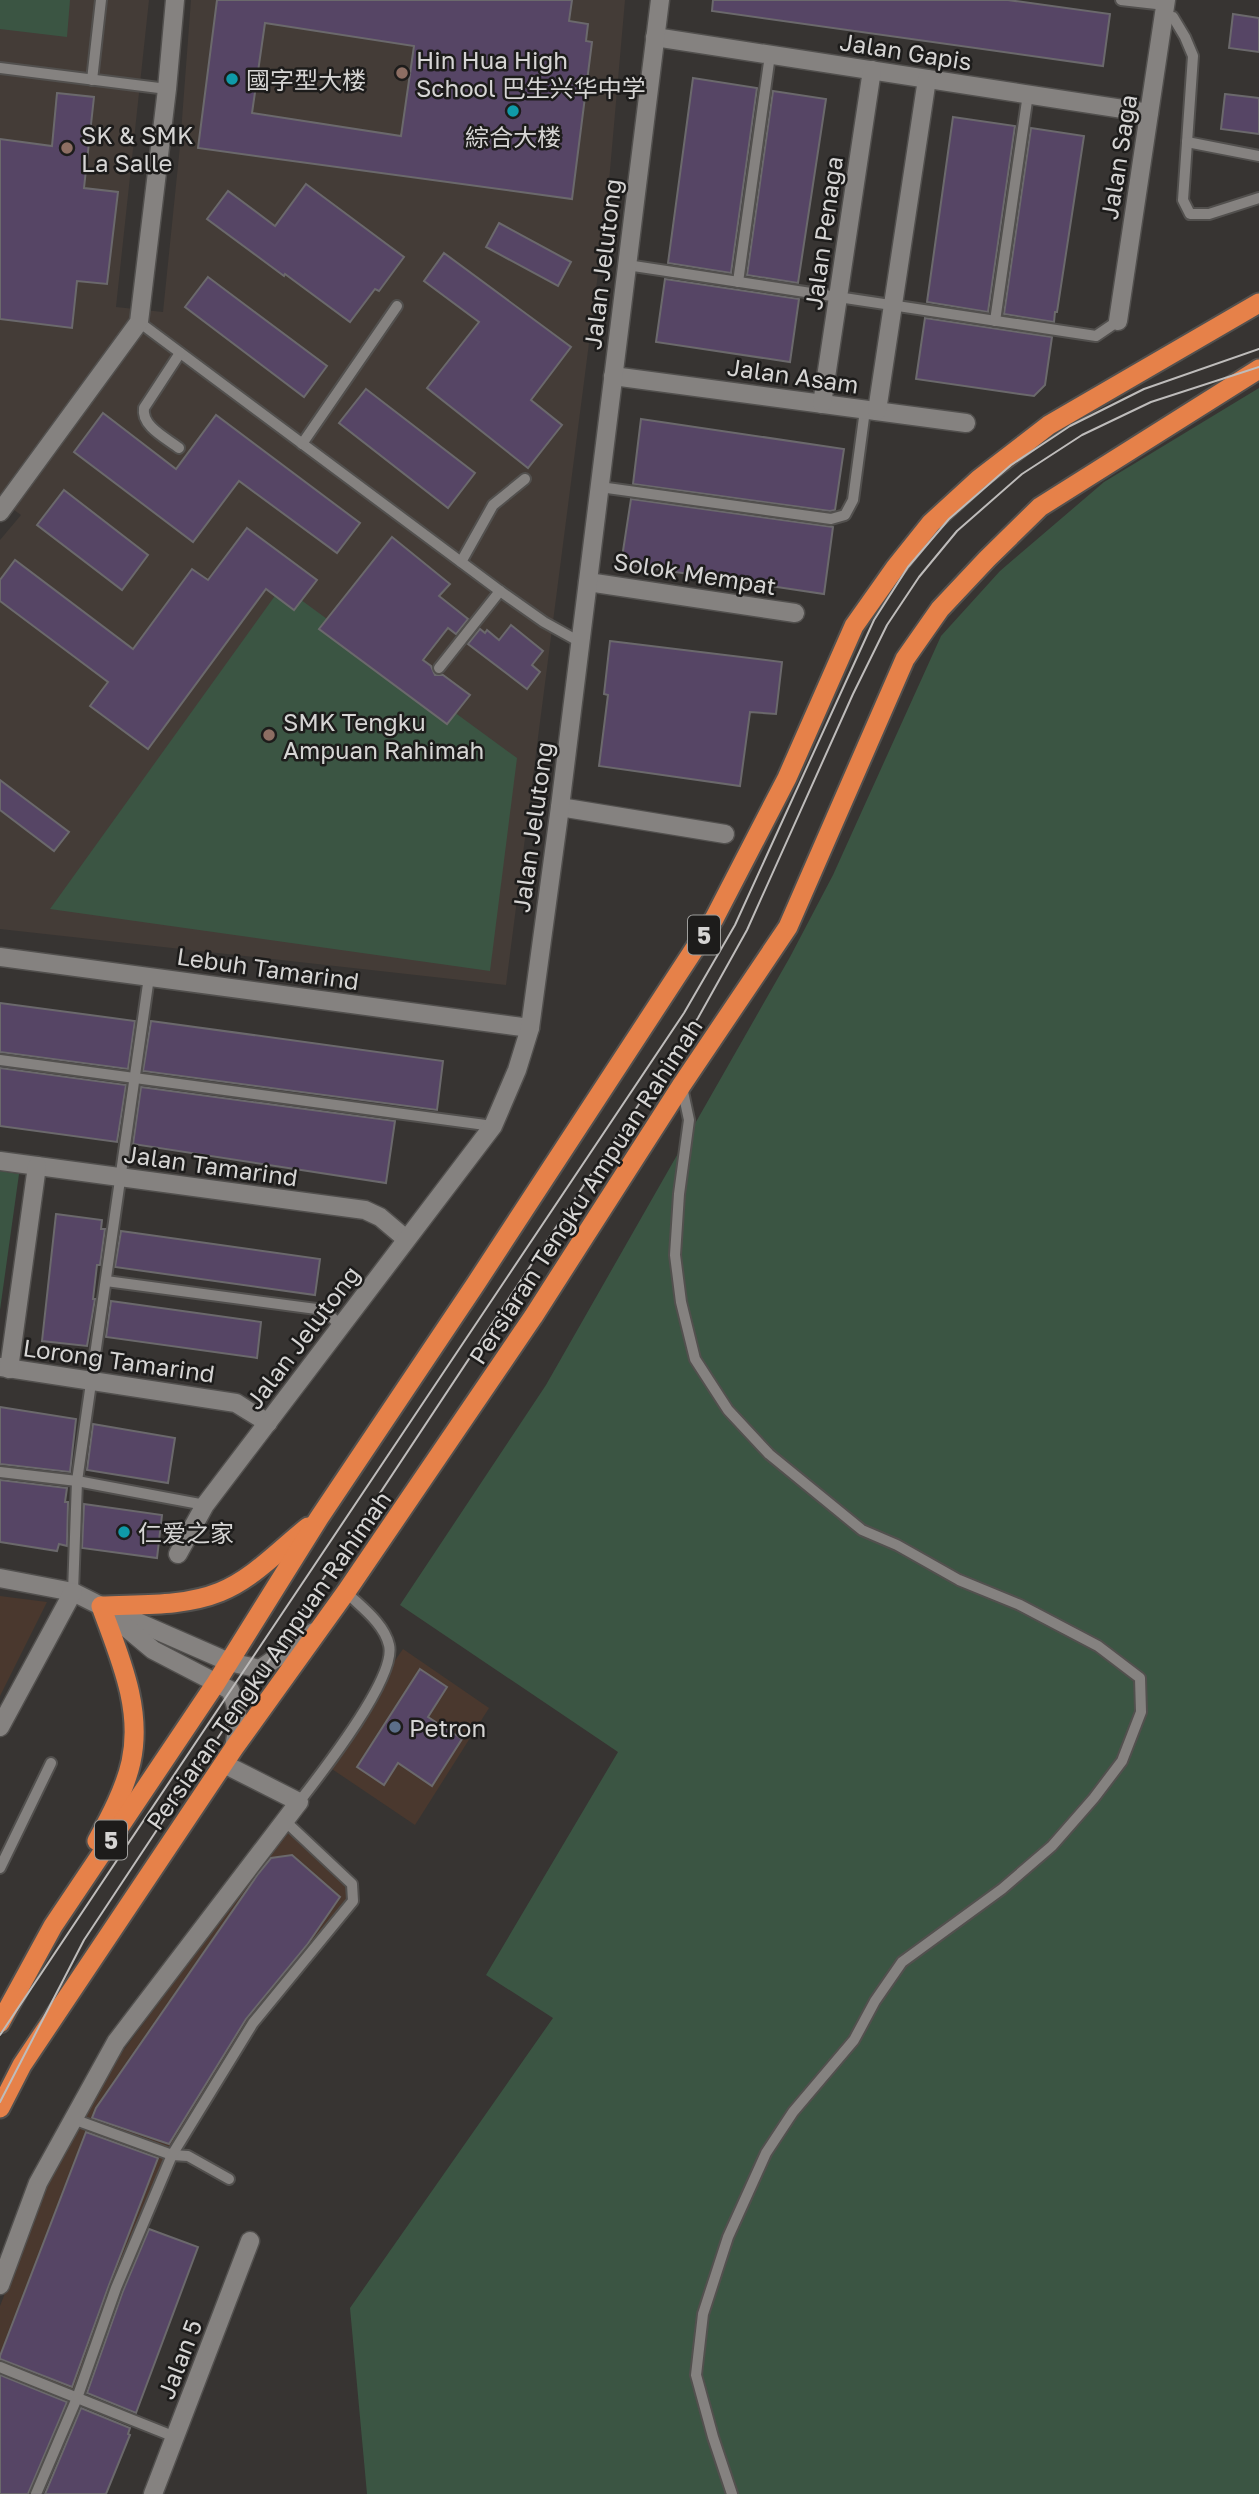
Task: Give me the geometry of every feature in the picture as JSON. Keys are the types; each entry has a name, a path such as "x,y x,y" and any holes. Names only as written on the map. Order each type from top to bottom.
{"highway":[{"name":"Persiaran Tengku Ampuan Rahimah","path":"0,2023 53,1926 216,1682 319,1518 714,919 787,778 854,626 895,568 931,523 979,479 1049,425 1259,303"},
{"name":"Persiaran Tengku Ampuan Rahimah","path":"0,2108 22,2065 229,1756 346,1592 533,1317 681,1086 788,927 905,659 940,609 1040,507 1259,369"},
{"path":"53,1926 109,1818 131,1764 134,1738 129,1689 101,1606 183,1602 219,1592 242,1581 319,1518"}],"street":[{"path":"0,512 139,321 175,0"},
{"name":"Jalan Jelutong","path":"178,1554 205,1505 493,1126 517,1070 530,1028 560,807 660,0"},
{"name":"Jalan Saga","path":"1118,321 1165,8"},
{"name":"Jalan Gapis","path":"655,37 1149,113"},
{"name":"Jalan Penaga","path":"822,404 872,70"},
{"path":"871,410 893,305 926,79"},
{"name":"Jalan Asam","path":"613,376 966,423"},
{"name":"Solok Mempat","path":"588,582 794,613"},
{"path":"560,807 725,834"},
{"name":"Lebuh Tamarind","path":"0,957 530,1028"},
{"name":"Jalan Tamarind","path":"0,1161 365,1210 380,1217 407,1239"},
{"path":"5,1368 37,1166"},
{"name":"Lorong Tamarind","path":"5,1368 236,1403 268,1423"},
{"path":"0,1578 73,1591 229,1662 261,1669 321,1627"},
{"path":"0,1727 73,1591"},
{"path":"0,2285 38,2183 116,2042 299,1802 229,1756 238,1723 236,1701 230,1690 153,1650 101,1606"},
{"name":"Jalan 5","path":"153,2494 250,2241"}],"lane":[{"path":"92,80 101,0"},
{"path":"1121,0 1165,8 1185,37 1193,56 1183,200 1191,214 1209,214 1259,198"},
{"path":"737,282 770,55"},
{"path":"0,68 167,89"},
{"path":"995,321 1028,94"},
{"path":"1187,142 1259,156"},
{"path":"627,265 1096,336 1118,321"},
{"path":"302,444 397,306"},
{"path":"139,321 500,591 544,622 580,642"},
{"path":"179,447 160,434 145,420 143,414 144,408 180,353"},
{"path":"600,486 831,519 845,515 853,500 871,410"},
{"path":"461,562 494,505 525,479"},
{"path":"439,668 500,591"},
{"path":"73,1591 77,1481 149,977"},
{"path":"0,1060 493,1126"},
{"path":"681,1086 689,1120 679,1194 675,1255 681,1302 695,1359 728,1410 769,1454 862,1530 897,1545 959,1580 1020,1605 1098,1646 1140,1678 1141,1712 1122,1761 1094,1798 1052,1846 1032,1864 957,1924 902,1962 875,2001 854,2040 793,2112 765,2153 728,2237 703,2314 695,2375 732,2494"},
{"path":"106,1281 324,1310 341,1326"},
{"path":"0,1472 77,1481 205,1505"},
{"path":"299,1802 351,1734 386,1670 391,1649 384,1630 346,1592"},
{"path":"0,1868 51,1763"},
{"path":"36,2494 77,2398 116,2288 172,2155 253,2023 353,1900 352,1884 285,1821"},
{"path":"73,2119 172,2155 187,2156 229,2179"},
{"path":"0,2367 175,2437"}],"shaded area":[{"name":"SMK Tengku Ampuan Rahimah","path":"0,0 149,0 116,307 163,312 191,0 625,0 607,204 506,985 0,929 0,540 21,515 0,500"},
{"path":"0,1596 47,1602 0,1696"},
{"path":"403,1649 489,1708 415,1825 323,1763"},
{"path":"287,1830 346,1886 348,1899 252,2019 171,2147 33,2494 0,2494 0,2306 46,2187 120,2055"}],"green space":[{"path":"0,0 70,0 67,37 0,29"},
{"path":"1259,388 1259,2494 367,2494 350,2308 553,2018 486,1975 618,1752 400,1605 546,1385 790,957 833,875 941,636 1000,571 1104,482"},
{"path":"282,586 517,758 490,971 50,909"},
{"path":"0,1171 19,1174 0,1310"}],"building":[{"name":"Hin Hua High School 巴生兴华中学","path":"217,0 572,0 569,21 588,24 586,41 592,42 572,199 198,148","holes":["265,23 414,46 401,136 252,113"]},
{"path":"713,0 1008,0 1110,14 1103,66 712,11"},
{"path":"1233,14 1259,18 1259,52 1229,48"},
{"path":"693,78 757,88 731,273 668,263"},
{"path":"773,91 826,99 798,283 747,275"},
{"path":"57,93 94,97 84,188 118,192 107,284 77,281 72,328 0,319 0,139 52,146"},
{"path":"1225,94 1259,98 1259,134 1221,129"},
{"path":"953,117 1015,126 988,312 927,302"},
{"path":"1031,128 1084,136 1054,322 1004,314"},
{"path":"306,184 404,257 379,291 375,289 350,322 207,219 228,191 275,226"},
{"path":"499,223 571,262 558,286 486,247"},
{"path":"444,253 571,347 531,400 562,425 528,468 427,388 479,322 424,281"},
{"path":"208,277 327,366 304,397 185,307"},
{"path":"665,279 799,299 790,362 656,342"},
{"path":"925,318 1052,337 1045,385 1034,396 916,379"},
{"path":"366,389 475,473 448,508 339,423"},
{"path":"103,413 176,469 216,415 360,523 337,553 239,481 193,542 74,452"},
{"path":"641,419 844,449 835,510 633,484"},
{"path":"64,490 148,555 122,590 37,525"},
{"path":"631,499 833,527 824,594 621,564"},
{"path":"247,528 317,580 294,610 266,589 148,749 90,706 108,682 0,601 0,580 15,560 133,649 192,569 208,580"},
{"path":"392,537 450,584 439,596 468,619 456,634 448,628 423,660 431,666 435,675 443,675 470,695 447,724 319,629"},
{"path":"511,625 543,651 532,665 540,672 527,689 468,644 480,629 485,633 487,630 499,640"},
{"path":"610,641 782,662 776,714 750,712 740,786 599,766 608,695 604,694"},
{"path":"0,780 69,832 54,851 0,810"},
{"path":"0,1003 135,1021 128,1069 0,1052"},
{"path":"151,1021 443,1061 437,1110 143,1071"},
{"path":"0,1068 126,1085 117,1142 0,1126"},
{"path":"141,1087 395,1121 386,1183 133,1144"},
{"path":"56,1214 102,1220 101,1229 105,1229 100,1265 97,1265 95,1299 87,1346 42,1341"},
{"path":"121,1231 320,1259 315,1295 115,1267"},
{"path":"111,1301 261,1322 257,1358 106,1337"},
{"path":"0,1407 76,1419 70,1472 0,1464"},
{"path":"93,1424 175,1438 168,1483 87,1470"},
{"path":"0,1480 67,1488 67,1546 59,1544 57,1551 0,1542"},
{"name":"仁爱之家","path":"84,1504 162,1515 157,1558 82,1548"},
{"path":"420,1669 447,1687 428,1717 462,1739 432,1786 398,1763 384,1785 357,1767"},
{"path":"292,1855 340,1897 307,1945 246,2019 169,2144 92,2118 96,2108 258,1874 271,1858"},
{"path":"86,2132 158,2158 72,2387 0,2359 0,2356"},
{"path":"149,2229 198,2247 136,2413 87,2393 123,2291"},
{"path":"0,2375 67,2402 28,2494 0,2494"},
{"path":"81,2408 130,2428 130,2435 106,2494 45,2494"}],"tram line":[{"path":"0,2035 684,1013 735,925 874,620 908,567 949,519 1011,465 1070,426 1144,389 1259,349"},
{"path":"0,2102 84,1940 594,1170 698,1018 747,930 853,694 887,625 919,577 957,531 1022,474 1082,435 1151,402 1259,367"}],"place":[{"name":"Hin Hua High School 巴生兴华中学","path":"402,73"},
{"name":"國字型大楼","path":"232,79"},
{"name":"綜合大楼","path":"513,111"},
{"name":"SK & SMK La Salle","path":"67,148"},
{"name":"SMK Tengku Ampuan Rahimah","path":"269,735"},
{"name":"仁爱之家","path":"124,1532"},
{"name":"Petron","path":"395,1727"}]}
